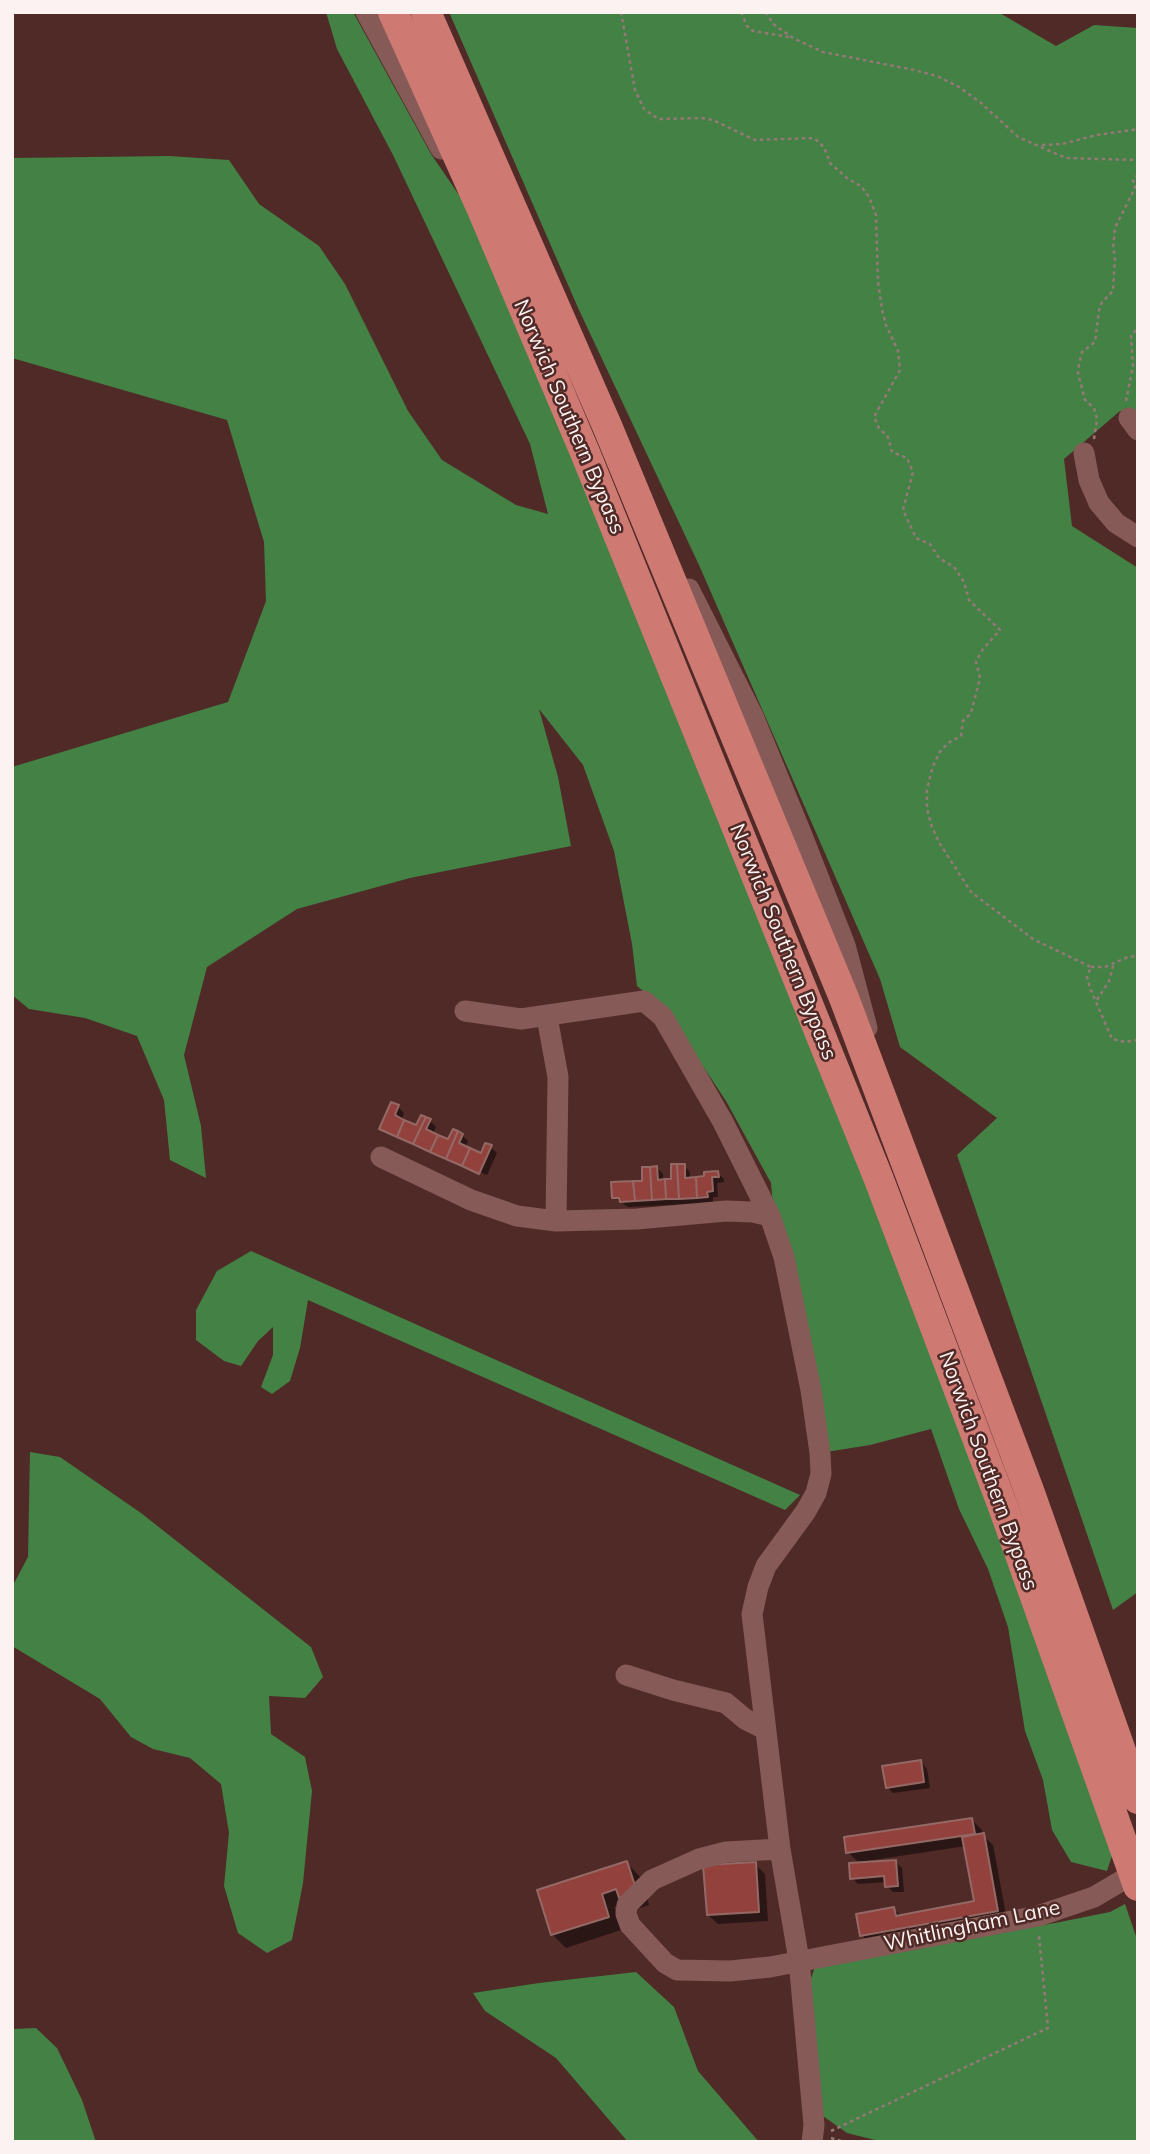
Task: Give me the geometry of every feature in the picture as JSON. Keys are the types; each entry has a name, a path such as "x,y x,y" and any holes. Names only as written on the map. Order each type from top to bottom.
{"highway":[{"name":"Norwich Southern Bypass","path":"393,12 480,205 591,468 878,1177 1002,1504 1138,1886"},
{"name":"Norwich Southern Bypass","path":"426,12 608,428 844,998 1030,1493 1138,1799"}],"street":[{"path":"366,12 440,148 480,205"},
{"path":"1084,453 1089,480 1099,503 1116,523 1138,537"},
{"path":"465,1011 521,1020 644,1001 663,1017 723,1122 770,1216 784,1256 806,1365 821,1474 816,1493 806,1511 766,1566 752,1614 780,1849 799,1960 817,2139"},
{"path":"547,1017 558,1077 556,1221"},
{"path":"380,1157 471,1200 517,1216 556,1221 637,1219 726,1211 770,1216"},
{"path":"626,1675 726,1703 745,1719 765,1729"},
{"name":"Whitlingham Lane","path":"780,1849 726,1852 699,1858 652,1880 627,1905 626,1914 630,1925 665,1963 677,1970 730,1971 770,1967 1038,1916 1094,1897 1138,1871"}],"path":[{"path":"621,12 635,90 644,109 658,119 713,120 755,140 814,138 824,147 831,163 848,179 861,186 869,197 876,215 878,281 882,310 898,351 900,370 874,417 878,428 888,437 892,452 907,458 913,472 903,510 916,538 930,544 939,558 954,567 964,582 970,600 1000,630 983,649 976,662 980,678 971,713 963,721 961,736 948,743 939,753 932,769 927,790 927,809 932,827 971,892 1033,939 1090,967 1105,967 1138,956"},
{"path":"741,12 747,26 753,31 793,38"},
{"path":"766,12 773,24 793,38 823,52 937,76 981,103 1018,137 1066,158 1138,160"},
{"path":"1039,145 1062,144 1097,135 1138,130"},
{"path":"1084,453 1094,439 1097,419 1094,408 1085,400 1078,373 1079,364 1082,352 1095,342 1102,302 1113,291 1115,257 1112,248 1115,228 1136,185 1133,181 1138,174"},
{"path":"1133,424 1126,400 1133,366 1131,337 1138,328"},
{"path":"1097,1000 1109,981 1114,962"},
{"path":"1090,967 1087,977 1112,1039 1125,1042 1138,1040"},
{"path":"817,2139 1048,2028 1038,1916"}],"green space":[{"path":"326,12 353,12 431,154 470,211 873,1179 1116,1843 1107,1871 1071,1862 1052,1830 1043,1780 1025,1731 1008,1627 988,1569 959,1509 931,1429 870,1445 820,1453 775,1230 771,1183 726,1101 665,1009 637,986 632,944 614,851 583,765 539,709 558,777 571,846 410,878 297,909 207,967 184,1055 201,1126 206,1178 170,1160 164,1100 137,1036 85,1018 29,1009 12,995 12,767 228,702 266,601 264,542 227,420 12,358 12,158 169,156 229,160 259,204 319,246 345,284 408,411 442,460 516,505 548,514 530,444 393,155 337,49"},
{"path":"449,12 998,12 1056,46 1094,25 1138,28 1138,416 1120,411 1064,459 1072,526 1138,568 1138,1592 1113,1610 957,1155 997,1118 900,1047 880,979 699,565 579,310"},
{"path":"251,1251 800,1495 785,1510 308,1300 300,1348 290,1381 272,1394 261,1387 273,1355 273,1327 258,1341 241,1366 224,1361 196,1340 196,1310 217,1271"},
{"path":"30,1452 60,1457 141,1513 311,1647 323,1677 305,1698 269,1696 271,1734 305,1757 312,1791 303,1883 292,1940 267,1953 238,1933 224,1886 229,1833 221,1784 190,1758 153,1749 131,1737 100,1699 12,1646 12,1587 28,1557"},
{"path":"1125,1904 1138,1942 1138,2142 883,2142 847,2133 823,2116 808,1987 815,1967 836,1958 1110,1912"},
{"path":"636,1972 674,2007 698,2071 759,2142 628,2142 556,2058 485,2011 473,1993"},
{"path":"36,2028 57,2048 82,2100 96,2142 12,2142 12,2029"}],"building":[{"path":"391,1102 399,1105 395,1115 404,1120 397,1137 379,1129"},
{"path":"421,1115 426,1117 413,1144 397,1137 404,1120 416,1125"},
{"path":"426,1117 431,1119 426,1129 438,1135 430,1152 413,1144"},
{"path":"453,1129 458,1131 446,1159 430,1152 438,1135 448,1139"},
{"path":"458,1131 463,1134 459,1143 470,1148 462,1166 446,1159"},
{"path":"485,1143 492,1145 479,1174 462,1166 470,1148 481,1153"},
{"path":"671,1164 677,1164 679,1199 666,1199 665,1179 671,1179"},
{"path":"677,1164 685,1164 685,1178 696,1177 697,1198 679,1199"},
{"path":"657,1166 658,1180 665,1179 666,1199 652,1200 650,1167"},
{"path":"642,1167 650,1167 652,1200 635,1201 633,1181 642,1181"},
{"path":"718,1171 719,1177 712,1177 713,1191 707,1192 708,1197 697,1198 696,1177 704,1176 704,1172"},
{"path":"633,1181 635,1201 620,1202 619,1198 612,1198 611,1182"},
{"path":"921,1760 924,1782 886,1788 882,1766"},
{"path":"972,1818 975,1834 846,1853 844,1837"},
{"path":"984,1833 998,1911 860,1936 856,1914 894,1907 896,1916 974,1901 962,1837"},
{"path":"896,1860 898,1886 885,1887 884,1876 850,1879 849,1863"},
{"path":"627,1861 637,1892 619,1898 616,1889 602,1894 609,1917 551,1935 537,1890"},
{"path":"756,1862 759,1912 707,1915 703,1865"}]}
